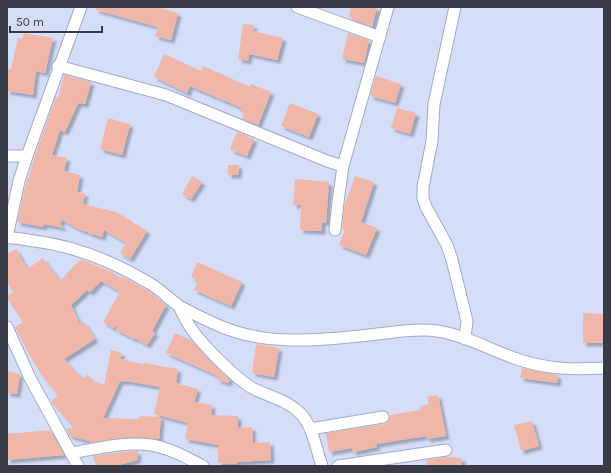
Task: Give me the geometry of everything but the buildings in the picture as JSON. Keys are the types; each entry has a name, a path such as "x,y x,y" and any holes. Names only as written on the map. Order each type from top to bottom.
{"street":[{"path":"81,7 26,156 7,238 67,247 96,257 130,272 150,283 180,306 214,324 245,334 273,339 299,340 333,339 413,331 441,332 465,338 516,359 561,369 580,370 604,368"},
{"path":"297,7 380,37"},
{"path":"335,230 343,166 388,7"},
{"path":"455,7 434,104 432,141 423,187 423,198 426,207 447,245 452,260 467,321 465,338"},
{"path":"58,66 166,95 327,161 343,166"},
{"path":"7,156 26,156"},
{"path":"180,306 192,330 221,361 254,388 290,405 304,417 310,429 322,466"},
{"path":"7,327 30,378 78,466"},
{"path":"310,429 383,417"},
{"path":"71,453 122,445 152,445 168,450 203,466"},
{"path":"338,466 380,463 446,450"}]}
